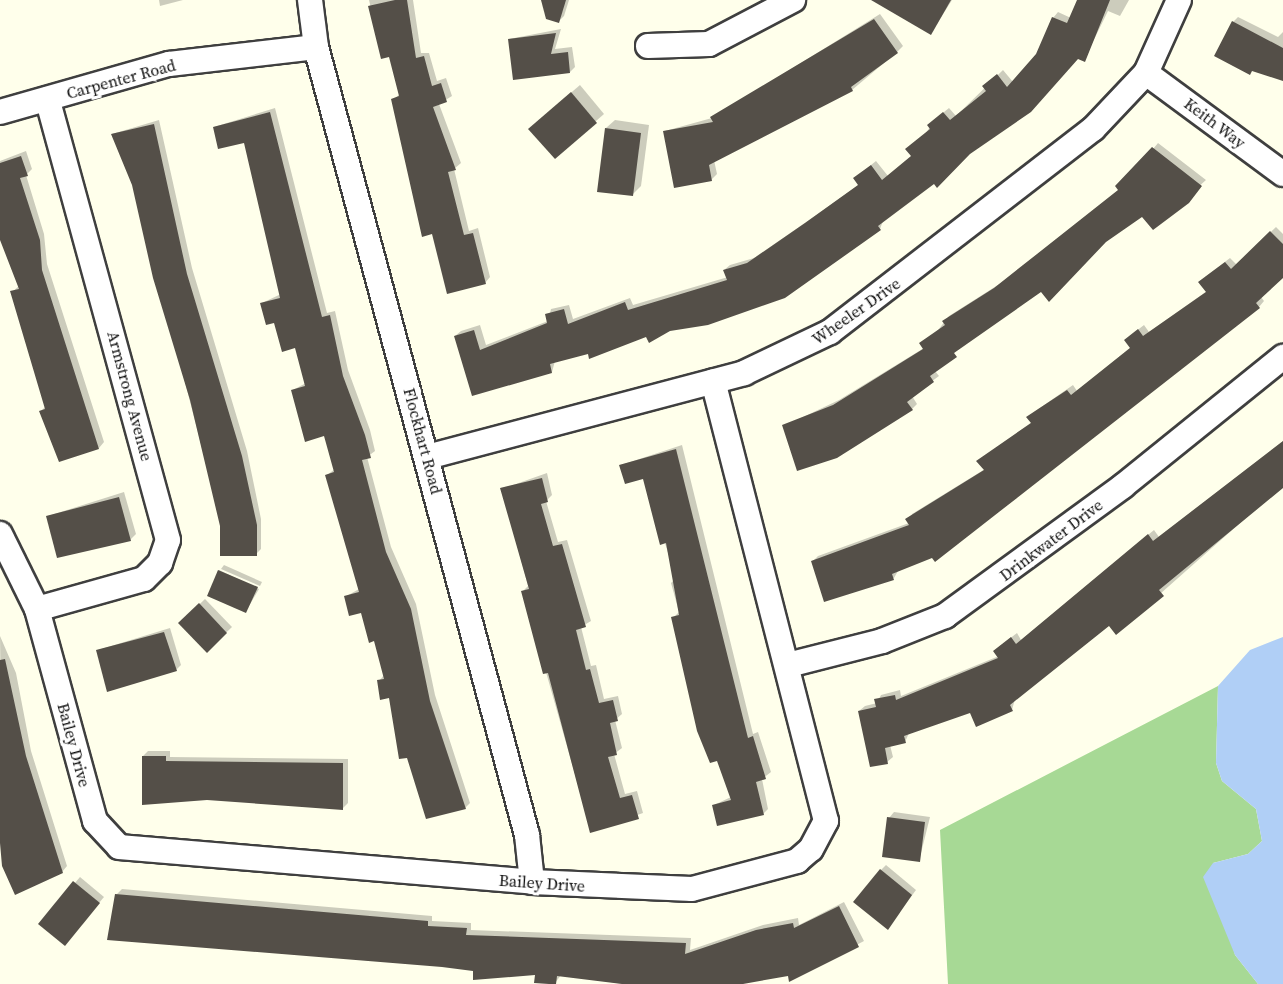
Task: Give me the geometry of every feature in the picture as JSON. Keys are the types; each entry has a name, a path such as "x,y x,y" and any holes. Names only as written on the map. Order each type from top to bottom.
{"street":[{"name":"Flockhart Road","path":"310,0 316,47 527,835 532,882"},
{"path":"648,45 708,44 793,0"},
{"name":"Wheeler Drive","path":"427,456 712,381 777,361 854,315 1094,129 1146,73 1179,0"},
{"name":"Carpenter Road","path":"0,112 169,64 316,47"},
{"name":"Keith Way","path":"1146,73 1283,174"},
{"name":"Armstrong Avenue","path":"37,609 144,579 160,563 168,540 47,99"},
{"name":"Drinkwater Drive","path":"788,665 882,641 945,616 1123,486 1283,357"},
{"name":"Bailey Drive","path":"0,534 37,609 95,821 119,847 532,882 693,890 797,861 821,836 825,806 712,381"}],"green space":[{"path":"1218,686 1216,763 1222,781 1256,809 1262,841 1248,854 1213,863 1235,955 1258,984 948,984 940,830"}],"water":[{"path":"1283,637 1283,984 1258,984 1235,955 1203,877 1213,863 1248,854 1262,841 1256,809 1222,781 1216,763 1218,686 1250,650"}],"building":[{"path":"395,0 407,0 416,58 424,56 432,86 441,83 447,102 433,107 456,170 448,172 464,235 473,233 486,284 447,294 432,234 422,237 391,99 399,96 389,57 381,59 368,6"},
{"path":"541,0 566,0 559,23 546,19"},
{"path":"871,0 951,0 931,35"},
{"path":"1077,0 1110,0 1085,62 1078,59 1031,112 970,154 937,188 934,184 878,226 881,230 785,298 708,325 670,331 649,343 646,337 589,359 588,354 550,364 552,373 472,396 454,336 474,330 480,350 547,323 545,314 564,309 568,324 625,302 628,310 727,280 723,270 747,263 805,223 858,185 853,178 871,165 882,180 911,156 905,149 930,129 927,125 943,112 950,120 986,91 982,86 997,74 1007,87 1036,54 1052,17 1067,23"},
{"path":"874,19 898,53 851,87 853,91 709,165 712,181 674,188 663,131 713,122 710,117"},
{"path":"1232,21 1283,48 1283,81 1252,71 1250,75 1214,56"},
{"path":"556,33 551,54 568,52 570,73 513,80 508,39"},
{"path":"571,92 597,123 555,159 528,129"},
{"path":"270,112 322,317 330,315 343,376 365,435 371,458 362,460 386,552 411,609 430,701 466,809 426,819 407,758 399,759 389,698 380,700 377,680 384,679 374,641 369,643 361,613 349,616 344,596 359,592 325,475 334,472 324,436 305,442 291,390 305,386 295,348 282,352 274,323 266,325 260,303 280,298 244,143 218,149 213,127"},
{"path":"154,124 187,274 242,456 257,525 257,556 220,556 220,526 190,400 153,278 132,185 111,134"},
{"path":"605,128 641,133 633,196 597,192"},
{"path":"1152,147 1202,186 1189,203 1153,230 1142,217 1106,242 1049,302 1041,292 954,353 957,357 930,376 934,382 907,402 913,410 837,458 797,471 782,425 833,405 923,349 919,343 945,325 942,321 994,288 1118,190 1115,186"},
{"path":"21,156 28,176 20,178 40,240 42,270 99,449 59,462 39,411 45,409 10,291 19,289 0,240 0,163"},
{"path":"1270,231 1283,244 1283,278 1256,303 1260,308 935,562 932,558 892,574 894,580 824,602 811,561 909,525 905,519 984,470 976,461 1031,423 1026,417 1067,390 1071,395 1130,348 1124,340 1138,329 1143,336 1206,292 1198,282 1225,262 1231,269"},
{"path":"1283,441 1283,488 1159,590 1164,596 1116,635 1109,626 1010,705 1013,711 976,727 970,713 904,736 906,743 885,748 888,764 870,767 858,711 876,707 874,699 895,695 896,700 998,658 993,651 1011,637 1016,644 1148,534 1153,541"},
{"path":"676,449 748,738 753,736 766,779 756,782 764,815 717,826 712,805 731,800 717,761 710,763 697,731 671,617 679,615 666,543 660,545 643,479 625,484 619,465"},
{"path":"542,478 548,502 541,504 553,546 562,544 586,627 576,630 586,670 590,669 599,703 613,700 618,721 610,723 617,755 608,757 620,798 632,795 639,819 590,833 548,673 543,674 521,591 529,589 500,488"},
{"path":"119,497 131,541 57,558 46,516"},
{"path":"218,570 258,587 246,613 207,596"},
{"path":"199,603 227,633 207,653 178,623"},
{"path":"164,632 177,671 107,692 96,650"},
{"path":"5,659 26,756 63,873 15,895 2,866 0,843 0,660"},
{"path":"142,756 166,756 166,761 343,763 343,810 207,800 142,805"},
{"path":"887,817 925,822 920,862 882,857"},
{"path":"880,869 912,895 888,930 853,902"},
{"path":"73,881 100,903 65,946 38,924"},
{"path":"115,894 428,921 428,926 467,928 466,935 686,943 685,954 756,930 793,923 794,928 839,906 859,947 789,982 788,976 743,984 622,984 557,976 556,984 549,984 534,983 535,975 473,980 473,971 442,967 107,940"}]}
